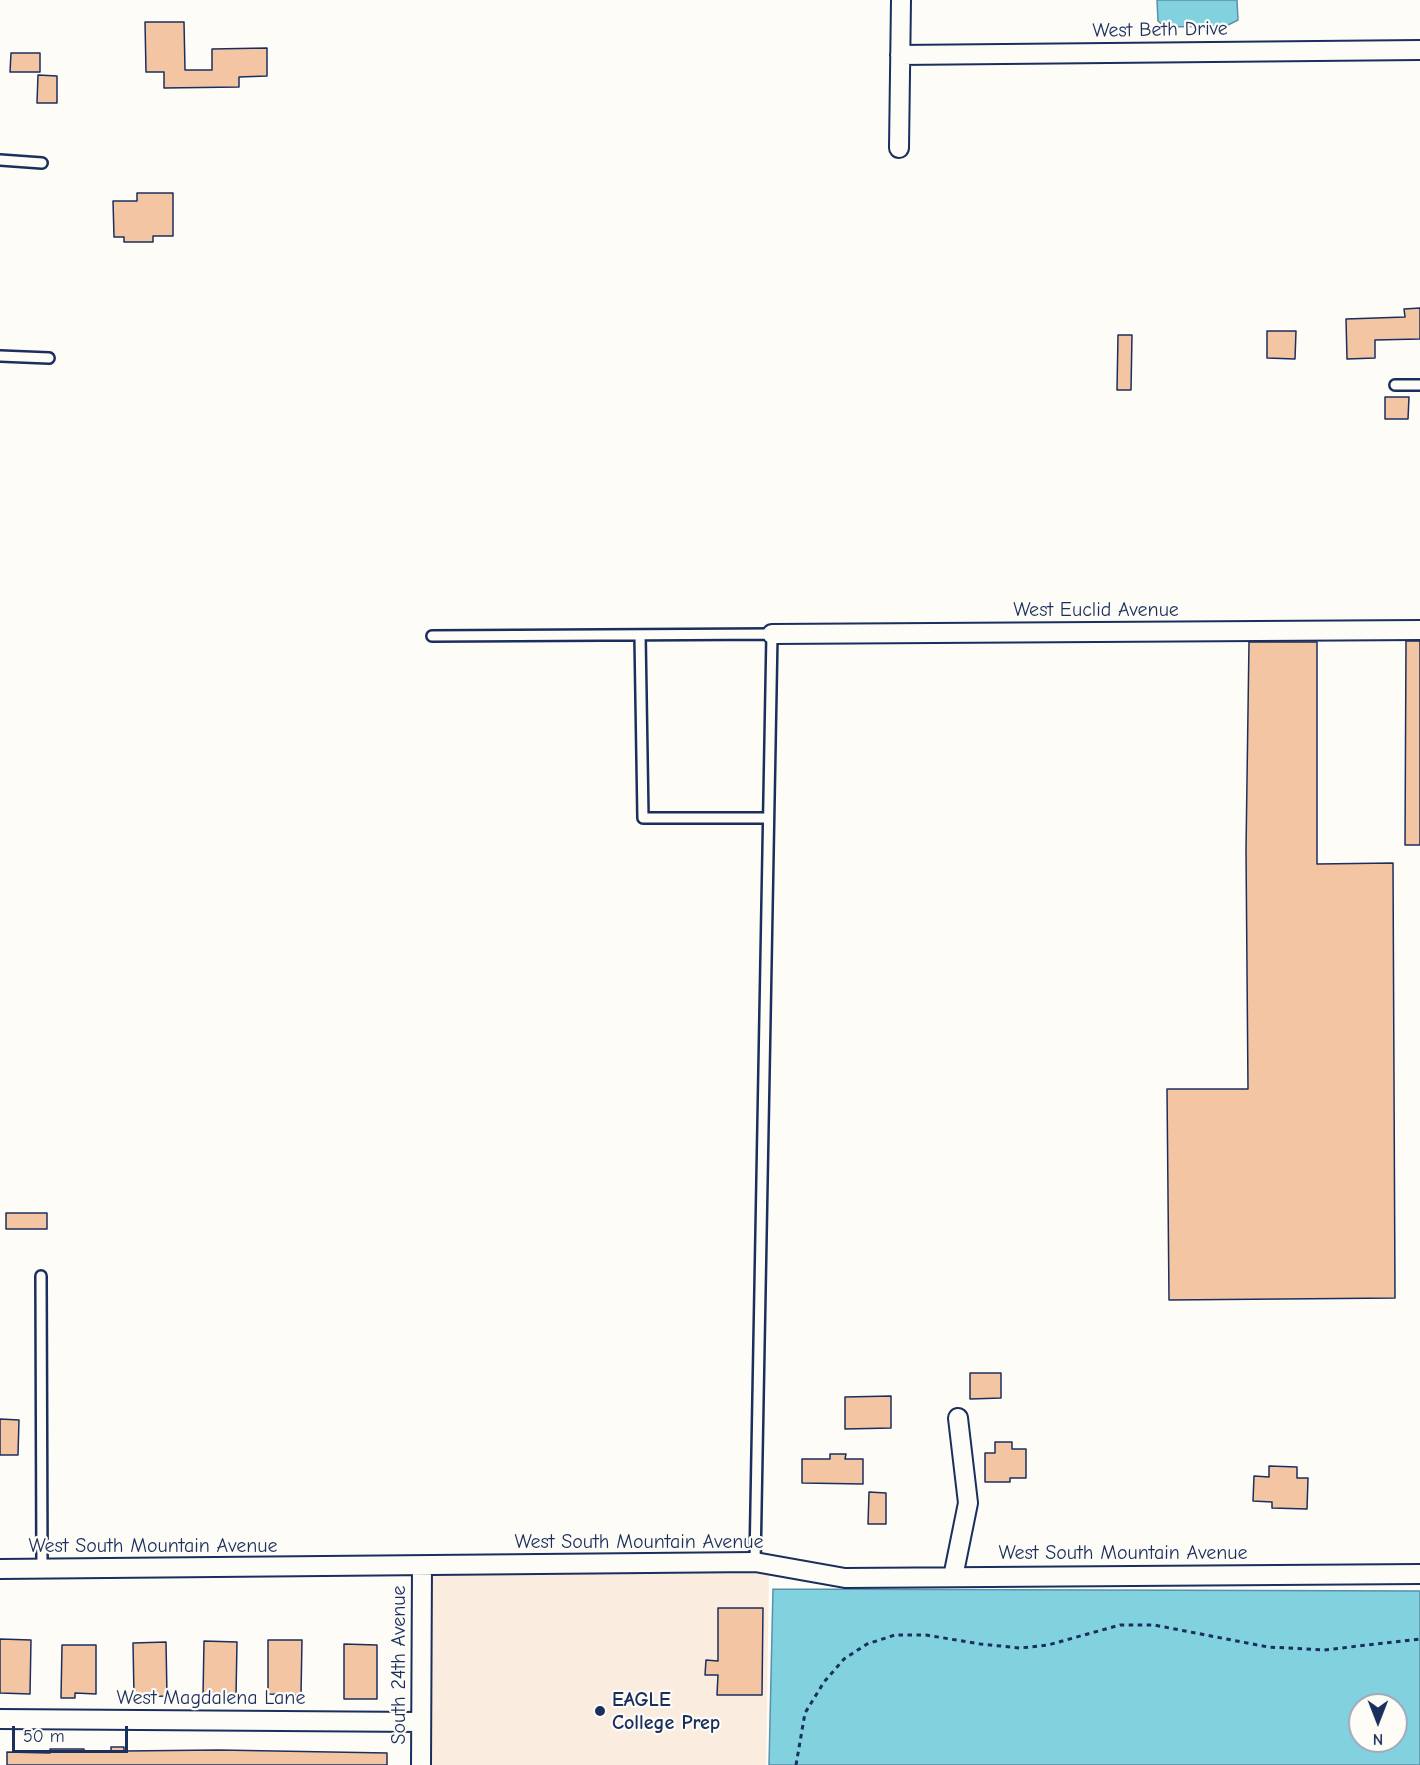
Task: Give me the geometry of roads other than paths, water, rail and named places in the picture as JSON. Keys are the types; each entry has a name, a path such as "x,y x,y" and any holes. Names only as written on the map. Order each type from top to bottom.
{"street":[{"path":"899,148 901,0"},
{"name":"West Beth Drive","path":"900,55 1420,50"},
{"name":"West Euclid Avenue","path":"772,634 1420,630"},
{"path":"953,1577 968,1503 958,1418"},
{"name":"West South Mountain Avenue","path":"0,1569 755,1562 845,1578 1420,1574"},
{"name":"South 24th Avenue","path":"421,1765 422,1566"},
{"name":"West Magdalena Lane","path":"0,1719 421,1722"}],"lane":[{"path":"0,160 42,163"},
{"path":"0,356 49,358"},
{"path":"1395,385 1420,385"},
{"path":"432,636 772,634 755,1562"},
{"path":"640,635 643,818 768,818"},
{"path":"41,1276 42,1569"}],"water":[{"path":"1157,0 1237,0 1238,20 1226,26 1165,27 1158,21"},
{"path":"773,1589 1420,1591 1420,1765 769,1765"}],"place":[{"name":"EAGLE College Prep","path":"600,1711"}]}
